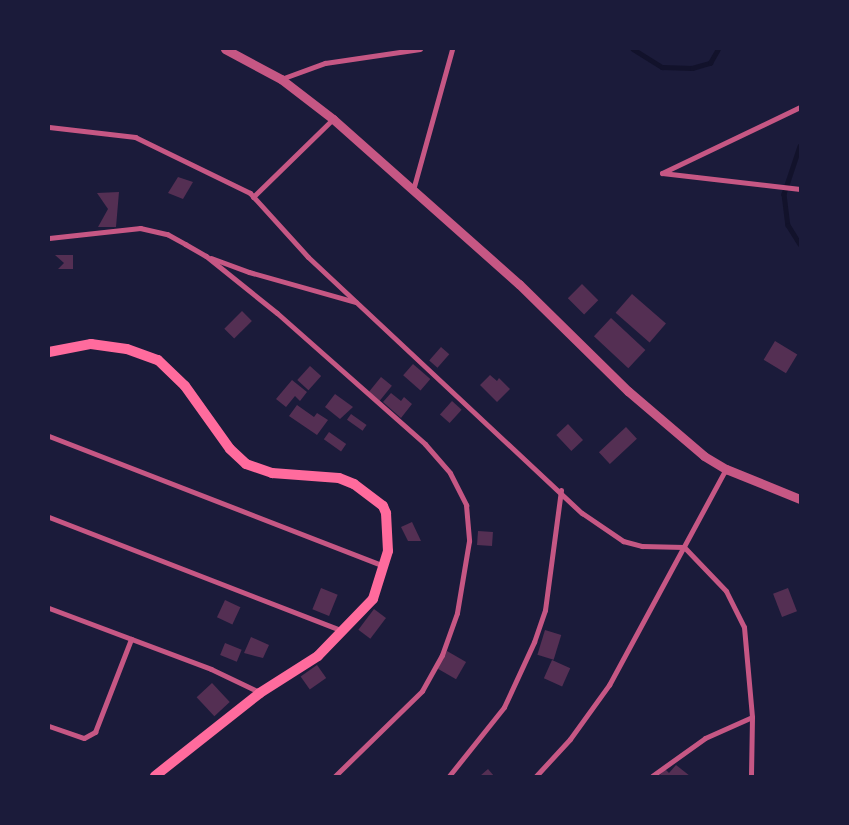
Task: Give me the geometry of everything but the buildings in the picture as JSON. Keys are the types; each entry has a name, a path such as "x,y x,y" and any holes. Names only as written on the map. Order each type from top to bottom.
{"main road":[{"path":"49,352 91,344 127,349 158,360 185,386 230,449 246,464 272,473 339,478 368,492 386,513 388,550 385,566 373,599 318,656 260,693 155,776"}],"street":[{"path":"225,49 281,79 333,119 519,284 628,391 704,456 726,469 800,499"},
{"path":"281,79 325,63 420,49"},
{"path":"413,191 452,49"},
{"path":"800,107 662,173 800,189"},
{"path":"253,196 333,119"},
{"path":"49,127 76,128 135,137 253,196 308,257 561,490 582,513 623,541 642,546 684,547 726,591 744,628 752,717 751,776"},
{"path":"49,238 140,228 167,234 206,256 248,272 357,303"},
{"path":"206,256 278,314 425,444 450,472 466,505 469,541 457,613 442,655 422,691 335,776"},
{"path":"49,436 385,566"},
{"path":"536,776 570,739 608,685 726,469"},
{"path":"449,776 504,707 534,642 545,610 561,490"},
{"path":"49,517 343,631"},
{"path":"49,608 210,669 260,693"},
{"path":"49,726 84,738 95,732 131,639"},
{"path":"652,776 705,738 752,717"}],"waterway":[{"path":"633,49 662,67 692,68 710,63 718,49"},
{"path":"800,146 784,194 788,225 800,244"}]}
